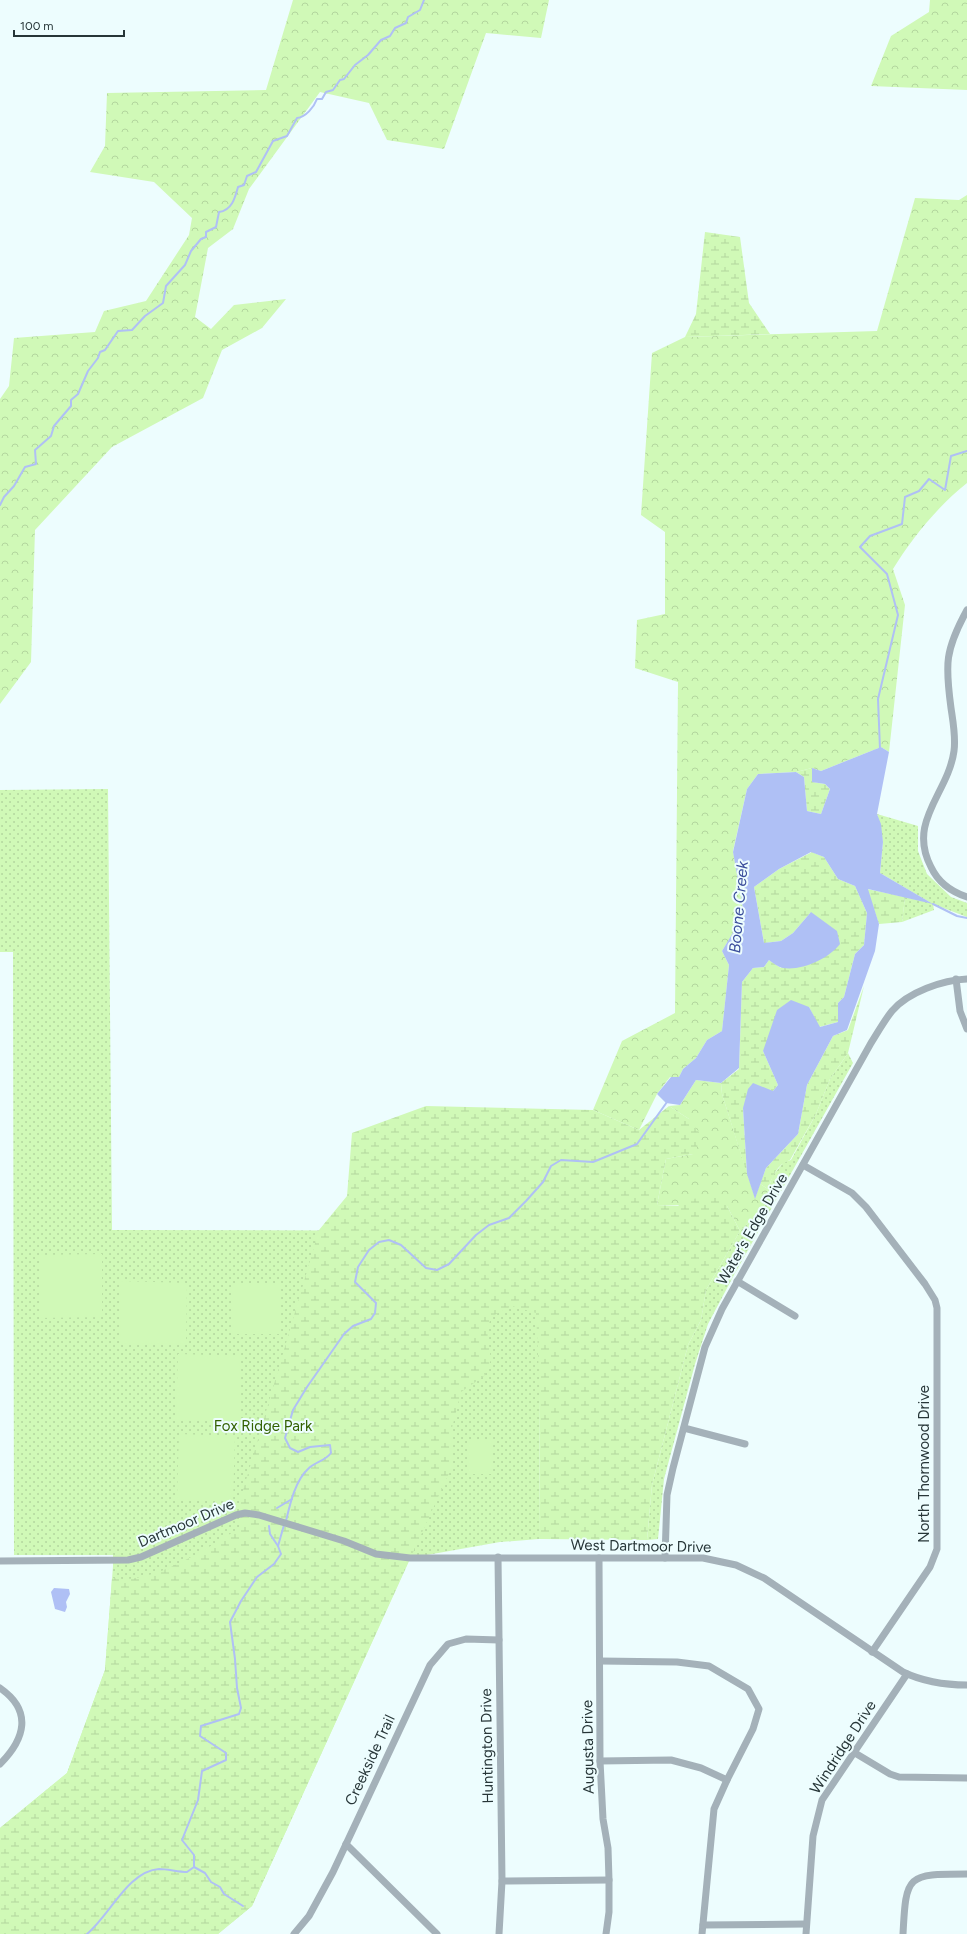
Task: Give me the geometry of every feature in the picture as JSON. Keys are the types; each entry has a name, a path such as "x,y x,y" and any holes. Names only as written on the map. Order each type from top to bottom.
{"street":[{"path":"967,610 954,632 947,664 954,751 949,769 928,813 923,834 924,852 929,865 936,876 952,891 967,898"},
{"name":"Water’s Edge Drive","path":"665,1558 667,1495 705,1347 722,1309 871,1043 892,1010 915,994 934,985 956,979 967,978"},
{"path":"956,979 960,1011 967,1029"},
{"name":"North Thornwood Drive","path":"803,1164 852,1193 862,1202 925,1284 935,1300 937,1308 937,1549 930,1567 872,1652"},
{"path":"737,1281 795,1316"},
{"path":"684,1428 745,1444"},
{"name":"Dartmoor Drive","path":"0,1561 128,1560 141,1557 236,1515 245,1513 291,1523 344,1541 376,1554"},
{"name":"West Dartmoor Drive","path":"376,1554 410,1558 704,1558 722,1560 764,1578 872,1652 907,1674 937,1683 967,1685"},
{"name":"Huntington Drive","path":"498,1557 502,1881 499,1934"},
{"name":"Augusta Drive","path":"599,1558 600,1761 603,1819 608,1848 610,1880 609,1912 606,1934"},
{"name":"Creekside Trail","path":"294,1934 309,1916 333,1872 430,1665 448,1644 466,1639 499,1640"},
{"path":"600,1661 677,1662 709,1666 748,1689 759,1709 754,1729 727,1780 714,1809 702,1934"},
{"name":"Windridge Drive","path":"806,1934 811,1850 815,1824 822,1800 907,1674"},
{"path":"0,1688 11,1696 18,1704 22,1718 18,1743 0,1764"},
{"path":"855,1753 890,1774 899,1777 967,1778"},
{"path":"600,1761 671,1760 702,1768 727,1780"},
{"path":"346,1844 437,1934"},
{"path":"903,1934 908,1886 926,1875 967,1874"},
{"path":"502,1881 610,1880"},
{"path":"703,1924 806,1924"}],"green space":[{"path":"293,0 549,0 541,38 486,33 444,149 387,140 369,103 320,92 249,189 233,229 208,248 195,317 211,329 234,305 286,299 262,328 222,350 203,398 112,447 35,530 31,662 0,704 0,399 9,386 14,338 95,332 104,311 146,301 189,235 192,218 154,182 90,172 105,146 107,93 266,90"},
{"path":"930,0 967,0 967,90 871,86 891,36 929,12"},
{"path":"967,195 967,483 956,492 926,523 908,546 893,569 905,605 889,752 881,747 821,771 812,768 796,772 758,774 747,789 733,851 744,915 722,951 729,965 722,1031 707,1040 696,1058 683,1069 679,1077 670,1077 657,1094 639,1130 593,1110 622,1041 675,1013 678,682 635,668 637,620 665,614 665,532 641,515 652,353 685,337 877,331 915,198 959,200"},
{"path":"705,232 740,237 749,303 770,334 685,337 696,314"},
{"path":"812,768 812,782 825,784 830,789 821,814 807,811 804,777 796,772"},
{"name":"Fox Ridge Park","path":"108,789 112,1230 548,1231 540,1395 539,1539 500,1542 410,1558 252,1906 218,1934 0,1934 0,1828 67,1773 105,1670 113,1555 14,1555 13,952 0,952 0,790"},
{"path":"877,814 918,826 918,851 927,874 951,897 967,903 967,917 933,904 934,910 902,922 905,897 931,903 880,873 883,842"},
{"path":"812,852 824,857 838,879 855,886 867,913 864,945 855,954 844,997 838,1003 838,1022 819,1027 809,1007 763,1051 778,1085 773,1091 743,1108 747,1174 722,1094 721,1083 739,1069 742,982 753,968 764,967 769,960 781,968 811,912 793,933 781,941 764,943 754,887 779,869"},
{"path":"867,889 905,897 902,922 879,924"},
{"path":"864,986 848,1053 830,1079 816,1114 790,1160 778,1168 768,1189 760,1184 766,1168 798,1134 807,1085 833,1036 848,1030"},
{"path":"848,1053 853,1063 708,1324 695,1364 664,1479 658,1539 647,1540 652,1485 688,1345 701,1320 706,1290 740,1231 766,1204 768,1189 773,1175 784,1162 791,1160 816,1114 830,1079"},
{"path":"696,1080 721,1083 722,1094 755,1198 760,1184 768,1189 766,1204 740,1231 727,1206 657,1205 666,1159 693,1154 689,1119 669,1106 680,1105"},
{"path":"426,1106 593,1110 639,1130 669,1106 689,1119 702,1136 693,1154 666,1159 657,1205 678,1206 685,1200 714,1196 727,1206 740,1231 706,1290 701,1320 688,1345 652,1485 647,1540 539,1539 540,1395 536,1313 512,1306 491,1317 487,1331 491,1360 484,1376 461,1392 451,1432 451,1469 252,1906 218,1934 0,1934 0,1828 67,1773 105,1670 112,1578 128,1579 162,1571 197,1554 241,1527 239,1504 319,1230 347,1196 352,1133"},
{"path":"102,1254 102,1317 39,1318 39,1255"},
{"path":"121,1281 187,1283 186,1344 120,1343"},
{"path":"232,1285 279,1285 279,1334 232,1334"},
{"path":"178,1354 240,1356 239,1422 176,1420"},
{"path":"179,1434 235,1436 233,1501 177,1499"},
{"path":"468,1439 492,1439 492,1474 468,1474"}],"water":[{"path":"881,747 889,752 877,814 881,824 883,842 880,873 933,904 868,889 879,924 875,951 847,1030 833,1036 807,1085 798,1134 766,1168 755,1199 747,1174 743,1108 748,1089 753,1083 773,1091 778,1085 763,1051 777,1010 791,1000 809,1007 820,1027 838,1022 838,1003 844,997 855,954 864,945 867,913 855,886 838,879 824,857 811,852 779,869 754,887 764,943 781,941 793,933 811,912 837,931 840,944 822,959 806,966 798,968 783,968 777,966 769,960 764,967 753,968 742,982 739,1068 721,1083 696,1080 680,1105 666,1103 657,1094 671,1077 679,1077 683,1069 696,1058 707,1040 722,1031 729,965 722,951 744,914 733,852 747,789 758,774 796,772 804,777 807,811 821,814 830,789 825,784 812,782 812,768 821,771"},
{"path":"54,1588 69,1589 70,1594 66,1602 67,1607 65,1612 55,1609 51,1592"}],"waterway":[{"path":"0,505 4,497 14,486 25,467 36,464 35,450 51,436 54,426 71,406 71,400 78,394 88,371 98,358 100,352 105,350 118,331 132,330 145,316 163,303 166,286 185,265 191,251 201,239 206,237 206,232 216,227 219,212 230,206 238,187 244,185 247,176 256,172 273,141 287,136 297,118 304,116 314,105 317,99 322,99 326,92 333,90 340,80 344,79 355,65 368,55 381,40 390,36 395,28 406,23 408,17 420,10 424,0"},
{"name":"Boone Creek","path":"880,749 878,699 898,615 887,574 860,547 870,536 902,524 905,497 919,491 929,479 945,490 951,456 967,451"},
{"path":"933,904 957,916 967,918"},
{"path":"286,1521 296,1486 303,1474 331,1453 330,1445 310,1447 298,1452 290,1448 285,1438 293,1410 344,1334 353,1326 371,1319 375,1313 376,1303 355,1282 358,1267 369,1250 379,1242 389,1240 401,1245 426,1268 437,1270 449,1264 476,1235 489,1225 509,1218 543,1182 551,1166 561,1160 593,1162 637,1144 667,1102"},
{"path":"277,1508 292,1499"},
{"path":"87,1934 104,1916 120,1895 138,1877 159,1869 187,1872 194,1867 194,1855 182,1840 198,1800 202,1771 226,1760 226,1753 200,1736 201,1726 239,1714 241,1708 237,1688 230,1622 241,1601 257,1577 274,1564 281,1554 278,1546 284,1525"},
{"path":"269,1526 270,1534 278,1546"},
{"path":"194,1867 205,1873 211,1882 220,1887 224,1894 243,1906"}]}
